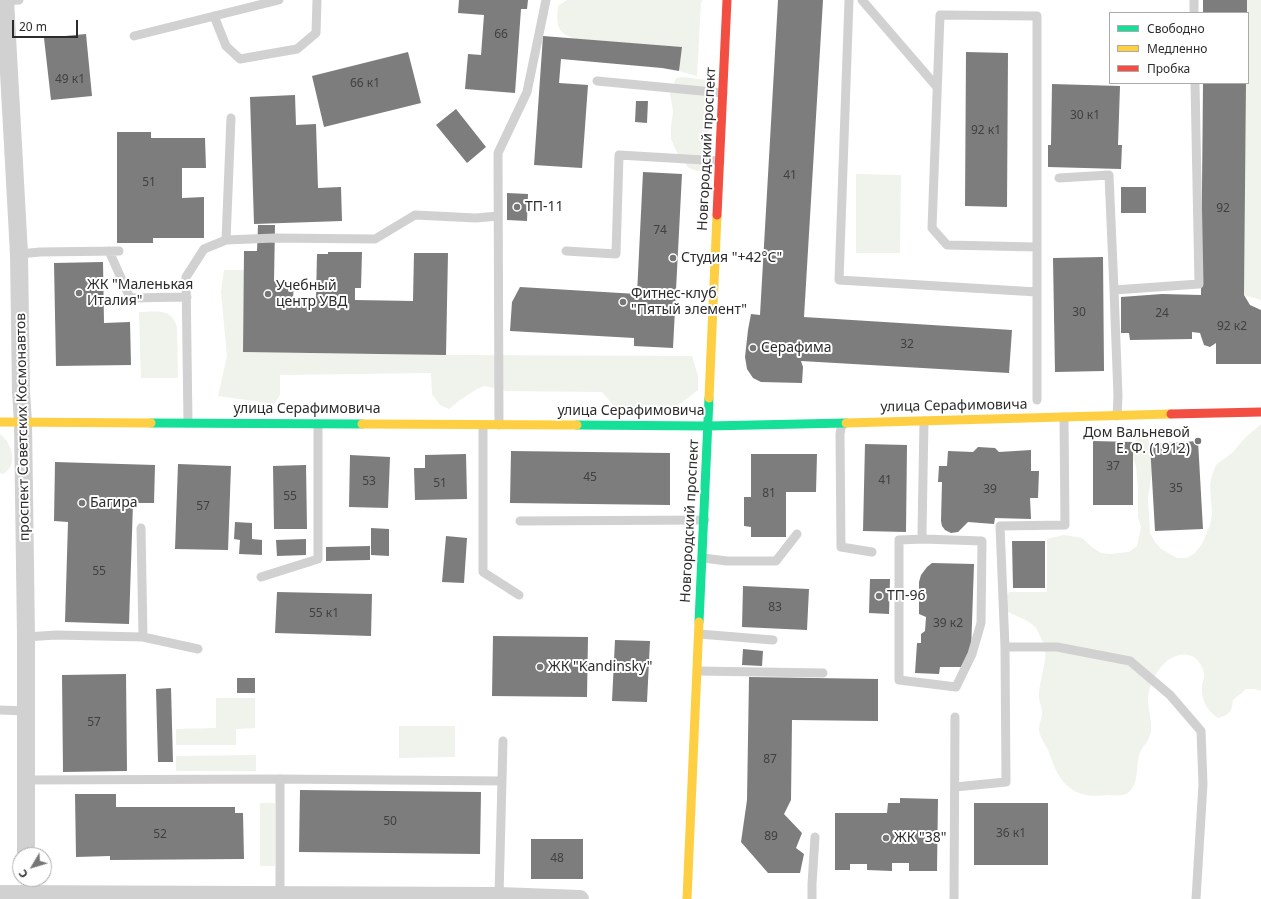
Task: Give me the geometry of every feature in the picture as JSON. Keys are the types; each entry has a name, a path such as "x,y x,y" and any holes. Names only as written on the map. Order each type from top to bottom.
{"street":[{"name":"проспект Советских Космонавтов","path":"10,0 20,254 21,392 24,422 26,847"},
{"name":"Новгородский проспект","path":"687,899 727,0"},
{"name":"улица Серафимовича","path":"0,422 708,426 1261,412"},
{"path":"0,894 26,891 280,896 499,896 580,899"}],"lane":[{"path":"134,36 280,0"},
{"path":"214,16 226,46 240,60 297,50 316,33 317,0"},
{"path":"499,425 498,153 527,92 546,0"},
{"path":"849,0 839,280 1037,292"},
{"path":"862,0 937,87"},
{"path":"1194,0 1194,12"},
{"path":"1036,247 947,245 932,228 940,15 1036,16 1037,292 1036,400"},
{"path":"597,80 723,93"},
{"path":"1114,290 1199,284 1195,84"},
{"path":"226,240 231,118"},
{"path":"566,251 616,254 619,155 720,161"},
{"path":"1059,178 1109,175 1118,396 1117,416"},
{"path":"188,423 186,277 204,249 226,240 275,238 375,239 415,216 476,218 498,216"},
{"path":"109,251 130,298 187,296"},
{"path":"20,254 40,252 118,251"},
{"path":"956,787 1006,782 1000,526 1065,525 1064,417"},
{"path":"923,539 924,420"},
{"path":"842,422 840,434 841,546 872,552"},
{"path":"260,577 318,560 318,424"},
{"path":"483,425 483,572 519,595"},
{"path":"520,521 705,520"},
{"path":"141,528 143,638"},
{"path":"703,558 727,561 776,561 797,534"},
{"path":"923,539 982,541 981,623 972,654 956,687 899,680 899,540 923,539"},
{"path":"699,634 773,640"},
{"path":"26,637 56,635 143,638 198,649"},
{"path":"1004,647 1057,647 1130,661 1170,695 1201,731 1204,784 1196,899"},
{"path":"697,671 823,673"},
{"path":"0,710 26,711"},
{"path":"954,899 956,787 955,717"},
{"path":"499,896 503,741"},
{"path":"280,779 280,896"},
{"path":"26,780 280,779 502,781"},
{"path":"812,899 815,837"}],"shaded area":[{"path":"567,0 703,0 701,2 697,76 679,71 682,47 576,39 570,37 561,31 557,19 558,6"},
{"path":"1247,0 1261,0 1261,300 1244,295 1246,84 1249,84 1249,12 1247,12"},
{"path":"683,77 706,80 716,91 713,117 709,131 703,143 705,163 704,170 697,171 689,168 678,155 671,139 673,111 670,94 676,78"},
{"path":"856,174 901,175 900,253 856,253"},
{"path":"224,270 244,270 243,352 692,356 698,376 698,390 681,403 663,411 625,412 615,407 602,392 507,391 484,386 460,400 449,409 440,405 432,394 431,373 280,375 280,395 274,404 218,396 227,356 221,292"},
{"path":"157,311 167,313 174,321 177,327 178,378 141,378 139,312"},
{"path":"1261,424 1261,691 1246,689 1233,700 1232,707 1229,712 1225,716 1218,718 1207,708 1203,699 1202,685 1204,674 1200,663 1192,656 1184,654 1168,660 1156,674 1149,690 1148,702 1151,731 1149,738 1139,755 1136,779 1132,788 1127,794 1124,795 1099,796 1081,794 1073,790 1060,777 1039,731 1042,713 1039,693 1044,664 1044,644 1036,628 1030,622 1006,610 1004,601 1009,592 1047,592 1047,539 1064,535 1082,538 1101,553 1110,554 1129,552 1137,546 1141,527 1138,517 1138,487 1136,466 1132,456 1132,446 1138,437 1147,436 1153,453 1148,498 1150,533 1161,549 1177,558 1187,558 1195,553 1202,544 1210,525 1212,514 1210,485 1216,465 1232,453 1246,437"},
{"path":"0,434 8,443 12,454 11,465 3,474 0,473"},
{"path":"216,698 255,698 255,728 236,729 236,745 176,745 176,729 216,728"},
{"path":"399,726 455,726 455,757 399,758"},
{"path":"256,755 256,771 176,771 176,756"},
{"path":"260,803 275,803 275,866 260,866"}],"building":[{"path":"459,0 528,0 527,9 521,9 515,93 465,89 468,54 481,55 484,15 458,13"},
{"path":"778,0 823,0 804,317 1012,330 1009,373 801,361 803,367 802,383 761,382 753,378 747,369 745,357 751,314 760,315"},
{"path":"1203,0 1247,0 1247,12 1203,12"},
{"path":"86,34 92,96 51,100 44,38"},
{"path":"543,36 682,47 679,71 662,68 561,59 559,83 588,85 582,168 534,165"},
{"path":"408,52 421,103 324,127 312,76"},
{"path":"966,52 1008,53 1007,207 965,206"},
{"path":"1052,84 1120,86 1118,145 1122,145 1121,169 1048,167 1048,145 1051,145"},
{"path":"1203,84 1246,84 1244,295 1250,305 1261,310 1261,364 1216,364 1216,343 1210,347 1204,345 1200,333 1192,332 1192,339 1130,340 1129,333 1121,333 1121,297 1162,294 1201,295"},
{"path":"295,95 296,125 316,124 318,188 341,187 342,221 254,224 250,97"},
{"path":"636,101 648,101 647,123 635,122"},
{"path":"456,109 486,147 467,163 436,125"},
{"path":"117,132 151,132 151,138 205,138 206,168 182,168 182,198 204,197 204,238 153,238 153,243 117,243"},
{"path":"643,172 682,174 673,348 634,346 634,338 510,331 512,302 520,287 637,294"},
{"path":"1121,187 1146,187 1146,213 1121,213"},
{"name":"ТП-11","path":"507,193 528,194 527,221 507,220"},
{"name":"Учебный центр УВД","path":"258,225 275,225 274,281 294,281 293,299 316,299 317,254 328,254 328,252 362,252 361,288 355,288 355,300 413,301 414,253 448,253 446,355 243,352 244,251 257,251"},
{"path":"1103,257 1104,371 1055,372 1053,258"},
{"name":"ЖК \"Маленькая Италия\"","path":"103,262 104,323 130,322 131,365 56,366 54,263"},
{"path":"1093,441 1133,442 1133,505 1093,505"},
{"path":"1198,441 1203,529 1155,531 1150,444"},
{"path":"865,444 907,445 906,532 863,531"},
{"path":"978,447 995,448 999,452 1031,450 1031,471 1039,471 1038,498 1030,498 1031,519 995,518 994,524 968,522 958,532 951,533 945,530 941,521 942,482 938,482 939,466 947,466 948,451 973,452"},
{"path":"511,451 670,453 670,505 510,503"},
{"path":"466,454 467,499 415,500 414,468 425,468 425,455"},
{"path":"751,454 817,454 816,492 786,492 786,537 751,537 751,527 744,526 744,497 751,497"},
{"path":"350,455 390,457 388,508 349,507"},
{"path":"55,462 155,465 154,503 133,503 129,624 65,622 68,522 54,521"},
{"path":"178,464 231,466 228,550 175,549"},
{"path":"306,465 307,529 274,529 273,466"},
{"path":"235,522 252,523 252,539 262,540 262,555 239,554 240,540 234,539"},
{"path":"371,528 389,529 389,556 371,555"},
{"path":"446,536 467,538 464,583 442,582"},
{"path":"306,539 306,555 277,556 276,540"},
{"path":"1012,541 1045,541 1045,588 1013,588"},
{"path":"370,546 370,560 326,561 326,547"},
{"path":"932,563 974,564 971,652 964,667 940,667 939,674 915,673 917,643 921,643 921,634 925,631 926,617 919,614 919,582 921,575"},
{"name":"ТП-96","path":"870,579 890,579 889,614 869,613"},
{"path":"743,586 809,589 807,630 742,627"},
{"path":"277,592 372,594 371,636 275,633"},
{"name":"ЖК \"Kandinsky\"","path":"493,636 588,637 587,697 492,696"},
{"path":"615,640 650,641 647,702 612,701"},
{"path":"743,649 763,651 762,666 742,665"},
{"path":"126,674 127,771 63,772 62,675"},
{"path":"749,677 878,679 878,721 792,720 791,800 784,814 802,833 796,848 804,854 800,873 768,873 741,842 747,800"},
{"path":"237,678 255,678 255,693 237,693"},
{"path":"171,688 173,762 158,762 156,689"},
{"path":"300,790 481,792 480,854 299,852"},
{"path":"75,794 116,794 116,807 235,807 235,813 243,813 244,859 110,860 110,856 76,857"},
{"name":"ЖК \"38\"","path":"900,798 938,799 937,871 909,871 909,863 892,863 892,871 867,870 867,864 850,864 850,870 835,870 835,813 887,813 888,803 900,803"},
{"path":"974,803 1048,803 1048,865 974,865"},
{"path":"531,839 583,839 583,879 531,879"}],"traffic: fast":[{"path":"699,622 709,398"},
{"path":"151,423 362,424"},
{"path":"577,425 708,426 846,423"}],"traffic: slow":[{"path":"709,398 717,215"},
{"path":"846,423 1171,414"},
{"path":"0,422 151,423"},
{"path":"362,424 577,425"},
{"path":"687,899 699,622"}],"traffic: jam":[{"path":"717,215 727,0"},
{"path":"1171,414 1261,412"}],"place":[{"name":"ТП-11","path":"517,207"},
{"name":"Студия \"+42°C\"","path":"673,258"},
{"name":"ЖК \"Маленькая Италия\"","path":"79,293"},
{"name":"Учебный центр УВД","path":"268,294"},
{"name":"Фитнес-клуб \"Пятый элемент\"","path":"623,302"},
{"name":"Серафима","path":"753,348"},
{"name":"Дом Вальневой Е. Ф. (1912)","path":"1198,441"},
{"name":"Багира","path":"82,503"},
{"name":"ТП-96","path":"879,596"},
{"name":"ЖК \"Kandinsky\"","path":"540,667"},
{"name":"ЖК \"38\"","path":"886,838"}]}
